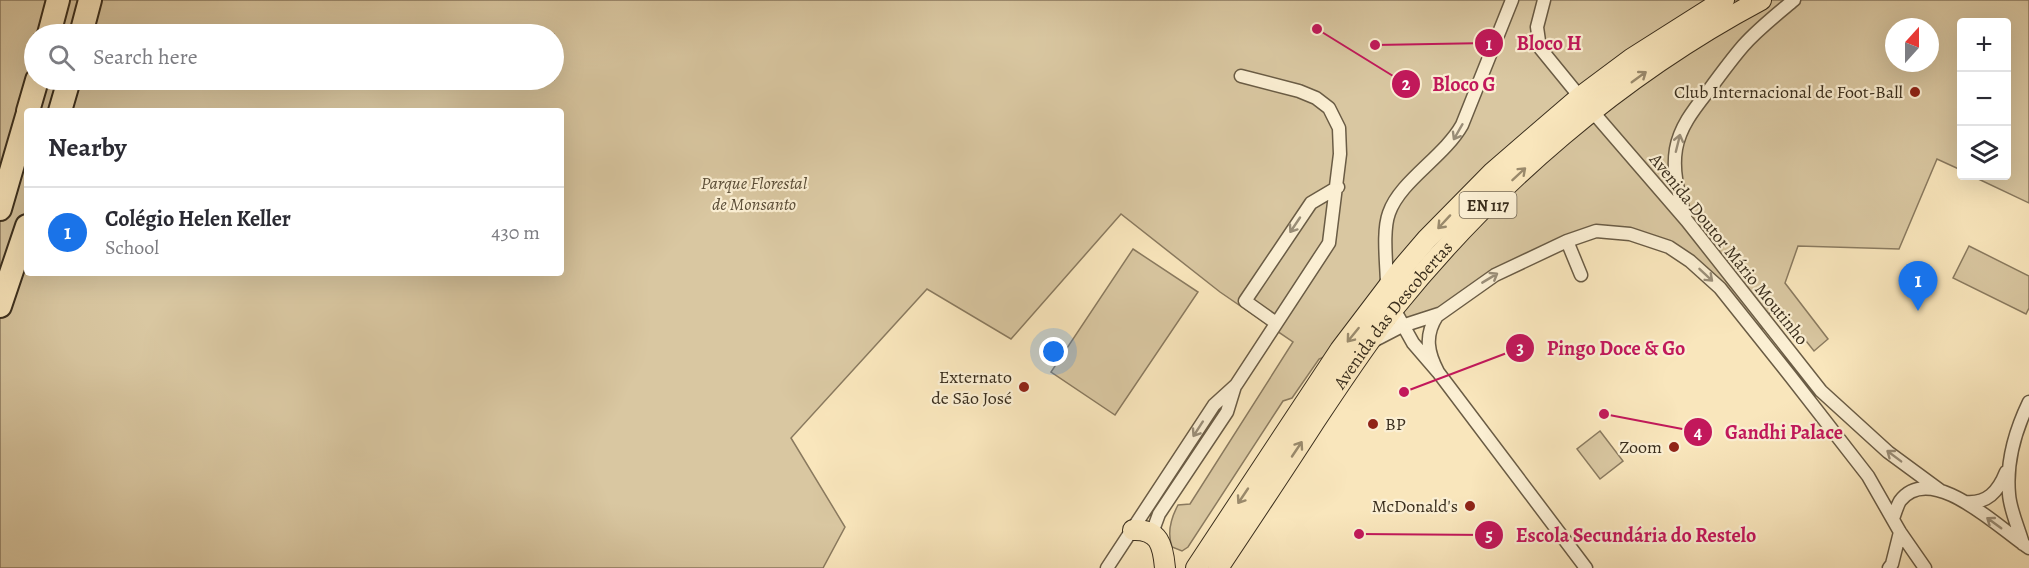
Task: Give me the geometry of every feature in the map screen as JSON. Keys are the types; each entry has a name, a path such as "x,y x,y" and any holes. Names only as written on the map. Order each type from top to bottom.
{"highway":[{"path":"52,24 58,0"},
{"path":"84,24 90,0"},
{"path":"29,108 34,90"},
{"path":"61,108 66,90"},
{"path":"0,208 24,126"},
{"path":"0,306 24,235"}],"main road":[{"name":"Avenida das Descobertas","path":"1218,568 1349,370 1368,345 1398,318 1442,253 1631,59 1724,0"},
{"name":"Avenida das Descobertas","path":"1196,568 1340,350 1427,239 1456,209 1528,141 1761,0"},
{"path":"1387,288 1398,318"},
{"path":"1143,531 1159,540 1165,563 1189,558 1212,544"}],"street":[{"path":"1387,288 1389,213 1398,196 1447,147 1458,132 1512,0"},
{"name":"Avenida Doutor Mário Moutinho","path":"1544,0 1537,27 1540,48 1690,225 1821,391 1890,453 1941,491 1965,502 2026,546"},
{"path":"1669,248 1687,252 1692,250 1696,241 1677,187 1674,168 1676,148 1682,131 1690,116 1742,47 1761,27 1794,0"},
{"path":"1107,568 1159,514 1227,411 1236,385 1329,243 1338,187 1340,154 1339,128 1329,108 1316,98 1299,91 1241,76"},
{"path":"1276,323 1245,301 1311,202 1338,187"},
{"name":"Avenida Doutor Mário Moutinho","path":"1567,241 1596,231 1630,234 1659,242 1690,261 1720,288 1868,476 1900,532 1925,568"},
{"path":"1438,372 1432,361 1428,339 1432,323 1442,312 1495,275 1567,241 1581,275"},
{"path":"1398,318 1410,319 1442,312"},
{"path":"1398,318 1442,312"},
{"path":"1398,318 1413,343 1438,372 1586,568"},
{"path":"1143,531 1214,405 1236,385"},
{"path":"2026,546 2009,496 2010,463 2014,439 2029,402"},
{"path":"1965,502 1977,503 1988,498 2000,486 2010,463"},
{"name":"Avenida Doutor Mário Moutinho","path":"1893,519 1900,501 1911,492 1923,488 1941,491"},
{"path":"1889,568 1900,532"}],"green space":[{"name":"Parque Florestal de Monsanto","path":"0,0 2029,0 2029,203 1980,180 2011,180 2011,18 1957,18 1957,168 1937,159 1899,249 1798,246 1785,283 1828,339 1814,351 1775,302 1762,329 1692,259 1659,241 1583,235 1459,299 1319,359 1292,398 1283,401 1188,547 1182,551 1172,547 1170,536 1172,520 1178,505 1190,504 1293,342 1220,292 1121,214 1011,339 927,289 791,438 845,527 823,568 0,568"},
{"path":"1969,246 2029,276 2029,308 2026,314 1953,278"},
{"path":"1133,249 1198,292 1115,415 1051,372"},
{"path":"1600,431 1623,461 1600,479 1577,449"}],"place":[{"name":"Bloco G","path":"1317,29"},
{"name":"Bloco H","path":"1375,45"},
{"name":"Club Internacional de Foot-Ball","path":"1915,92"},
{"name":"Colégio Helen Keller","path":"1918,311"},
{"name":"Externato de São José","path":"1024,387"},
{"name":"Pingo Doce & Go","path":"1404,392"},
{"name":"Gandhi Palace","path":"1604,414"},
{"name":"BP","path":"1373,424"},
{"name":"Zoom","path":"1674,447"},
{"name":"McDonald's","path":"1470,506"},
{"name":"Escola Secundária do Restelo","path":"1359,534"}]}
